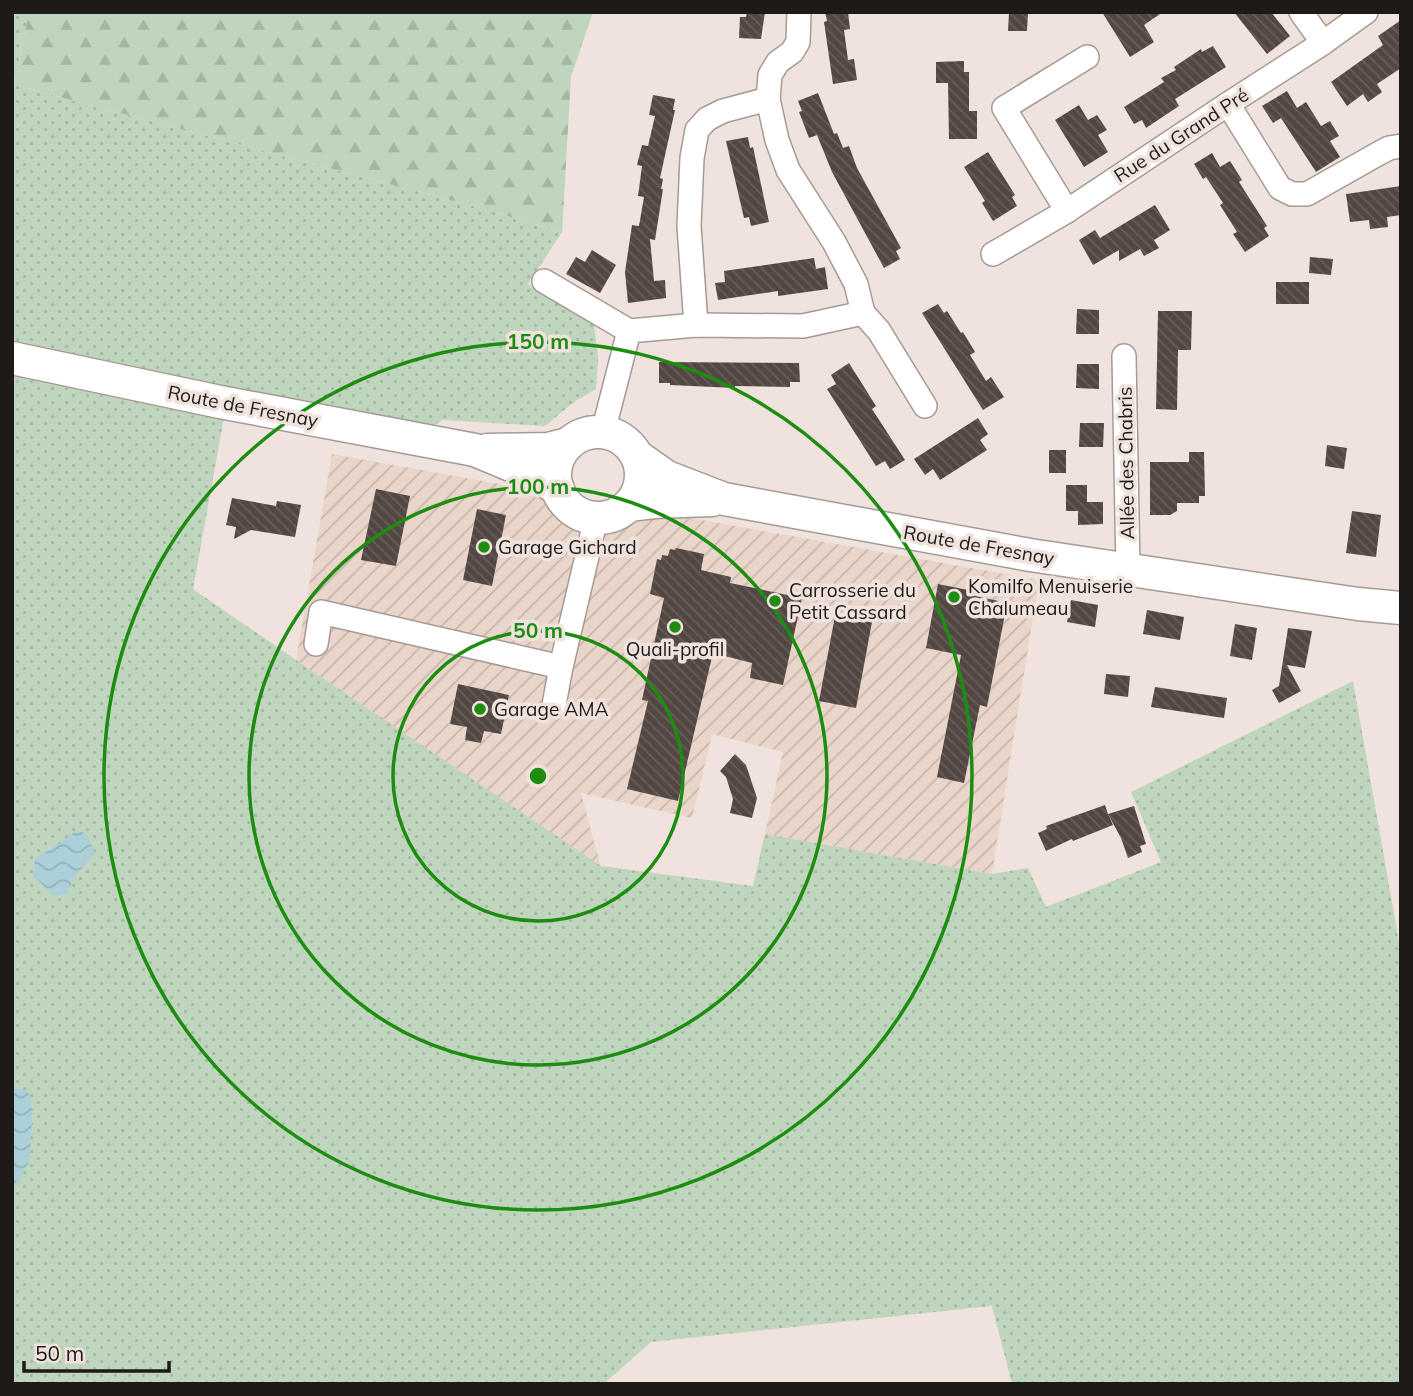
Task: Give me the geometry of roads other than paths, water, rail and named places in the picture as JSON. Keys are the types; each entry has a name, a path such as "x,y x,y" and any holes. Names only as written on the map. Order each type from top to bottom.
{"street":[{"path":"799,12 798,42 792,52 778,62 770,75 768,99 777,140 788,170 834,242 856,284 863,313 879,331 925,406"},
{"path":"1301,12 1324,43"},
{"name":"Rue du Grand Pré","path":"993,254 1067,211 1324,43 1366,12"},
{"path":"1067,211 1004,108 1087,57"},
{"path":"696,325 689,226 692,158 697,130 707,119 723,111 768,99"},
{"path":"1228,104 1280,188 1292,194 1307,194 1389,148 1401,146"},
{"path":"544,281 629,331 696,325 803,326 863,313"},
{"path":"603,432 629,331"},
{"name":"Allée des Chabris","path":"1124,356 1128,570"},
{"name":"Route de Fresnay","path":"12,358 220,402 475,450 537,476 558,489"},
{"path":"590,432 603,432 628,444 637,456 641,469 640,483 636,495 620,513 596,518 582,515 569,507 560,496 555,482 555,467 568,444 590,432"},
{"name":"Route de Fresnay","path":"475,450 548,449 568,444"},
{"name":"Route de Fresnay","path":"637,456 667,477 724,499 1030,555 1358,604 1401,608"},
{"name":"Route de Fresnay","path":"629,505 724,499"},
{"path":"554,705 596,518"},
{"path":"316,644 321,611 561,667"}],"water":[{"path":"77,830 87,834 95,853 74,877 67,894 55,896 33,876 35,858"},
{"path":"12,1087 27,1091 31,1099 32,1122 29,1162 19,1181 12,1185"}],"place":[{"name":"Garage Gichard","path":"484,547"},
{"name":"Komilfo Menuiserie Chalumeau","path":"954,597"},
{"name":"Carrosserie du Petit Cassard","path":"775,601"},
{"name":"Quali-profil","path":"675,627"},
{"name":"Garage AMA","path":"480,709"}]}
